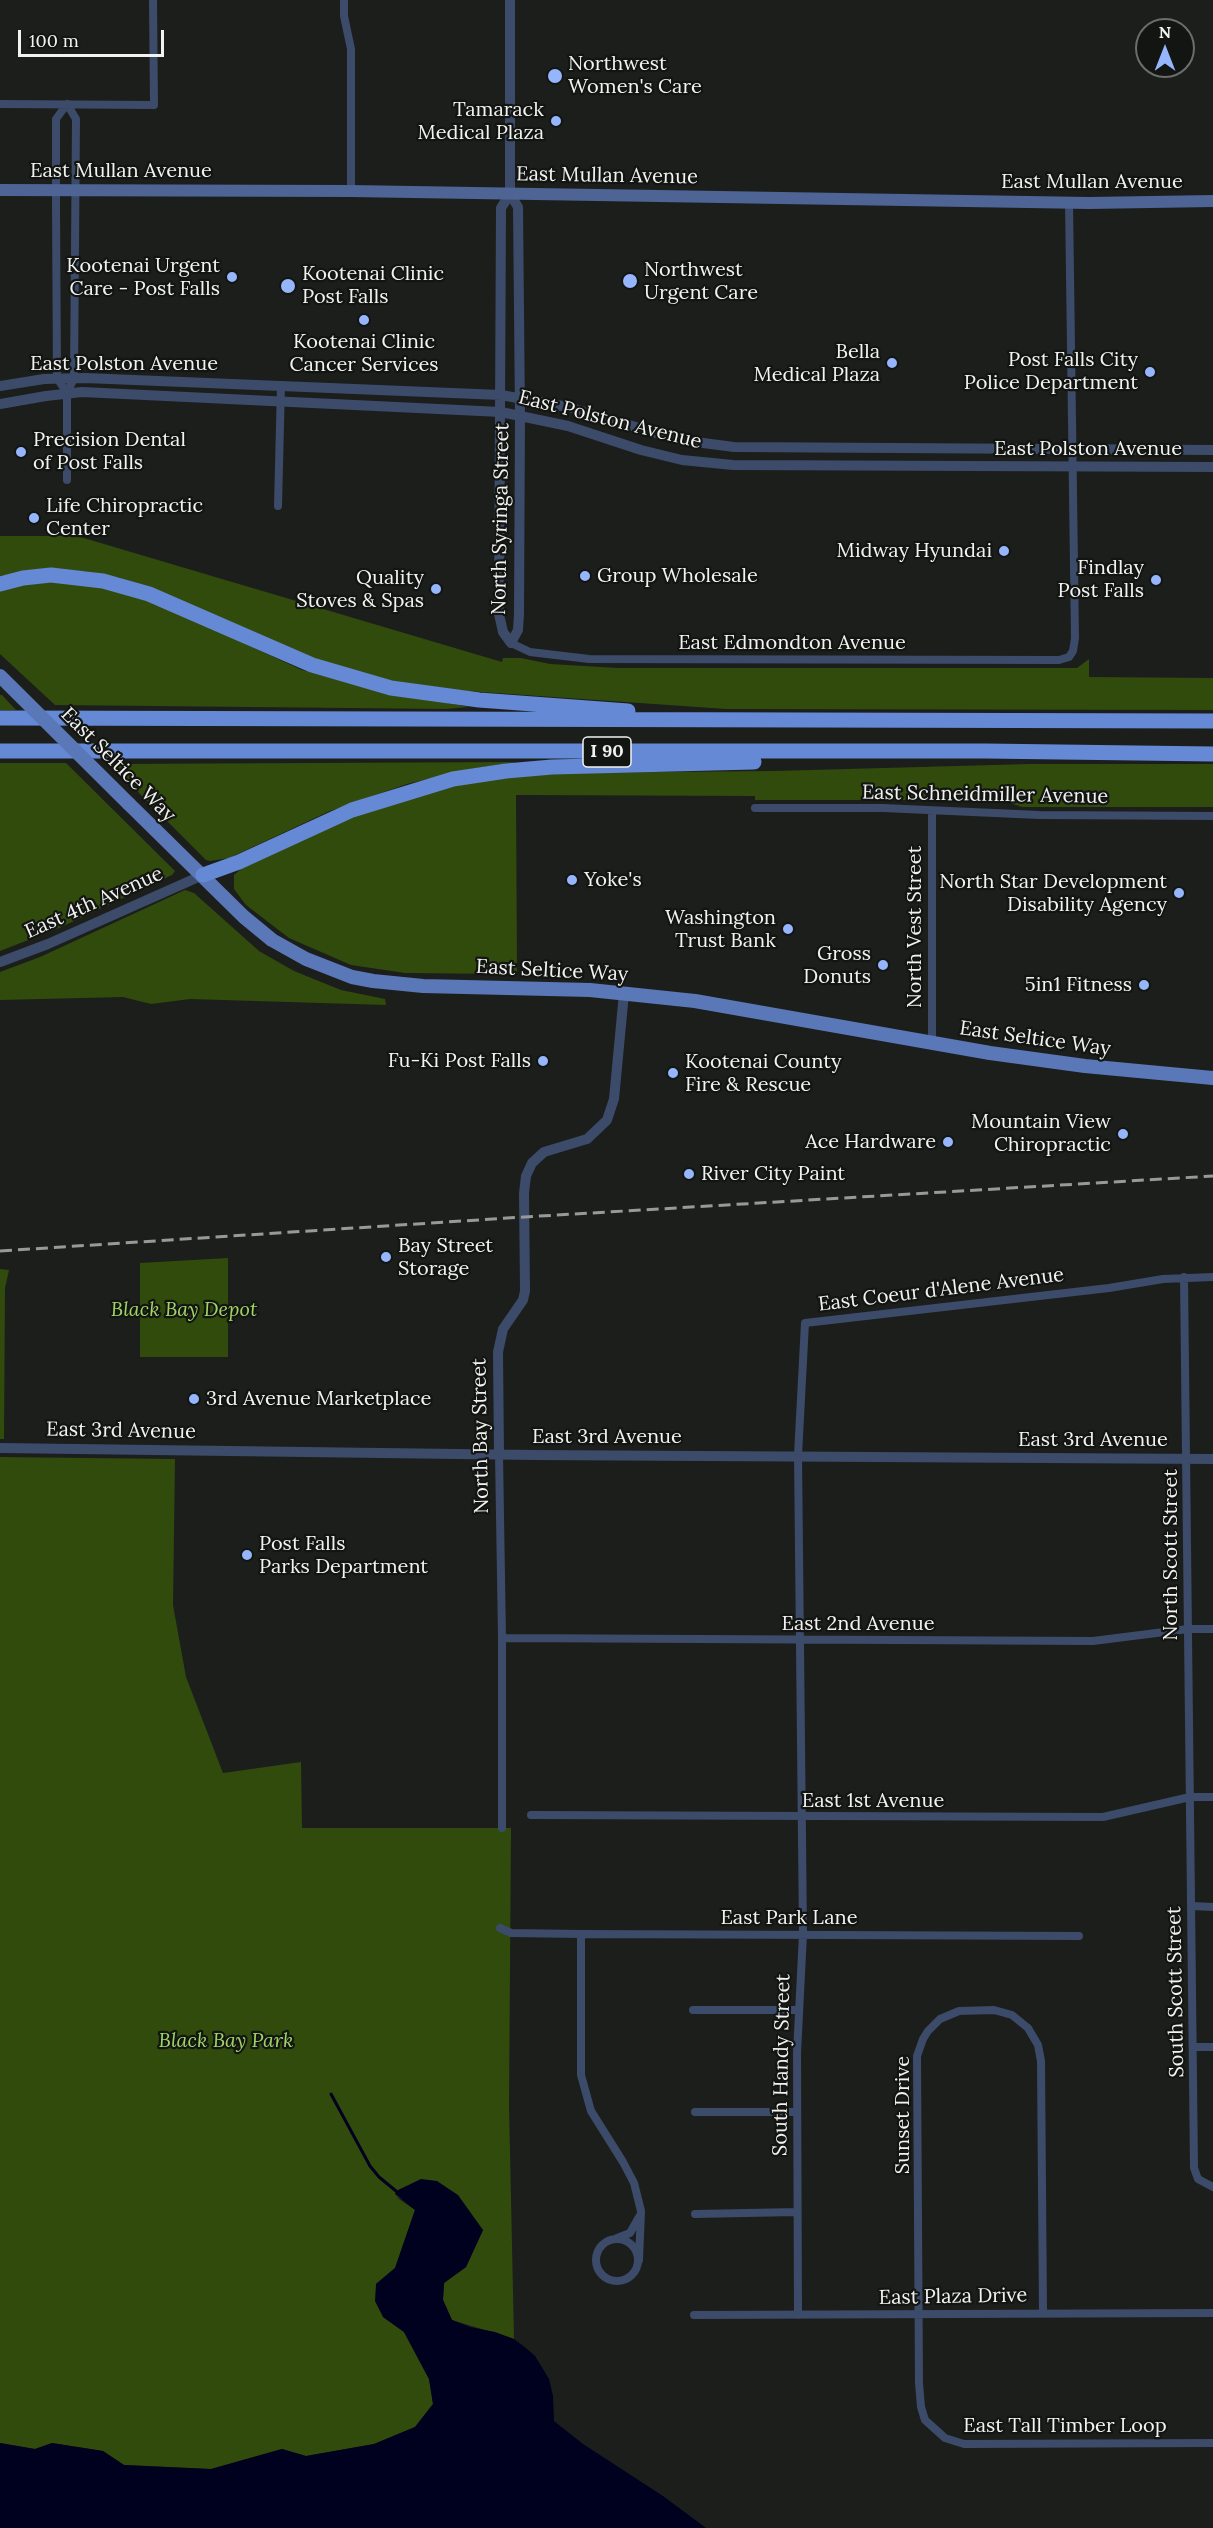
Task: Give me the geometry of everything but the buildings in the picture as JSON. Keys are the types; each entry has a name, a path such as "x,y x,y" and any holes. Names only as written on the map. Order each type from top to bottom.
{"highway":[{"path":"0,584 23,578 51,575 103,580 149,594 312,665 391,688 479,700 757,720"},
{"name":"I 90","path":"0,718 1213,721"},
{"path":"203,875 238,862 291,836 375,801 453,779 485,773 552,767 806,761 985,751"},
{"name":"I 90","path":"0,752 985,751 1213,754"}],"main road":[{"name":"East Mullan Avenue","path":"0,190 351,191 1069,202 1213,201"},
{"name":"East Seltice Way","path":"0,676 244,917 272,940 306,959 352,977 423,986 536,987 624,993 759,1011 932,1044 1059,1063 1213,1078"}],"street":[{"path":"0,104 154,105 153,0"},
{"path":"344,0 344,16 351,49 351,191"},
{"name":"North Syringa Street","path":"510,0 510,194 518,207 520,398 519,614 518,630 511,643 503,632 499,614 501,208 510,194"},
{"path":"67,104 76,119 74,378 67,393 67,480"},
{"path":"67,104 56,119 57,378 67,393"},
{"path":"1069,202 1074,466"},
{"name":"East Polston Avenue","path":"0,386 57,378 74,378 501,395 568,407 645,431 709,445 1213,450"},
{"path":"278,506 281,385"},
{"name":"East Polston Avenue","path":"0,404 67,393 501,412 568,426 641,450 710,464 788,467 1213,467"},
{"name":"East Edmondton Avenue","path":"511,643 530,652 589,659 1059,660 1069,657 1073,651 1075,638 1074,466"},
{"name":"East Schneidmiller Avenue","path":"755,808 1039,815 1213,816"},
{"name":"North Vest Street","path":"932,811 932,1044"},
{"name":"East 4th Avenue","path":"0,963 203,875"},
{"name":"North Bay Street","path":"501,1828 502,1638 498,1352 503,1329 523,1300 525,1291 526,1176 532,1163 544,1152 587,1139 607,1120 614,1099 624,993"},
{"name":"East Coeur d'Alene Avenue","path":"798,1455 805,1323 1184,1277 1213,1277"},
{"name":"North Scott Street","path":"1184,1277 1190,1797"},
{"name":"East 3rd Avenue","path":"0,1448 1213,1459"},
{"name":"South Handy Street","path":"798,1455 802,1934 797,2112 798,2315"},
{"name":"East 2nd Avenue","path":"502,1638 1093,1641 1188,1629 1213,1629"},
{"name":"East 1st Avenue","path":"531,1815 1103,1817 1190,1797 1213,1797"},
{"name":"South Scott Street","path":"1190,1797 1194,2168 1195,2174 1203,2183 1213,2187"},
{"path":"1192,1906 1213,1907"},
{"name":"East Park Lane","path":"500,1928 511,1933 581,1934 1079,1936"},
{"path":"581,1934 581,2066 585,2094 596,2121 634,2183 640,2211 639,2260 634,2273 628,2278 615,2281 603,2275 596,2263 596,2256 603,2244 630,2233 640,2211"},
{"path":"693,2010 799,2010"},
{"name":"Sunset Drive","path":"919,2314 917,2065 919,2048 928,2031 947,2015 965,2010 1003,2012 1023,2023 1033,2036 1040,2053 1043,2313"},
{"path":"1194,2047 1213,2047"},
{"path":"695,2112 797,2112"},
{"path":"695,2214 797,2212"},
{"path":"616,2238 630,2242 639,2260"},
{"name":"East Plaza Drive","path":"694,2315 1213,2313"},
{"name":"East Tall Timber Loop","path":"919,2314 921,2407 928,2425 945,2438 964,2444 1213,2443"}],"green space":[{"path":"0,536 77,536 502,662 503,658 521,658 550,664 618,668 1077,668 1089,659 1089,677 1213,678 1213,710 726,709 452,690 380,679 313,659 120,578 67,570 0,576"},
{"path":"56,582 105,587 160,605 302,670 362,687 469,707 446,709 55,705 0,654 0,589"},
{"path":"0,695 2,695 16,710 0,710"},
{"path":"516,762 470,769 407,784 330,811 229,858 210,861 206,860 110,764"},
{"path":"0,763 66,763 175,871 172,875 59,928 0,951"},
{"path":"1030,764 1213,764 1213,807 1022,807 1001,800 755,800 755,796 516,795 517,972 506,974 405,973 351,965 289,938 246,905 234,889 234,875 241,869 374,806 425,792 481,781 549,773 774,771"},
{"path":"185,890 194,893 259,951 294,971 341,990 385,999 386,1005 190,999 151,1004 123,997 0,1000 0,972 40,957"},
{"name":"Black Bay Depot","path":"228,1258 228,1357 140,1357 140,1263"},
{"path":"0,1269 9,1270 5,1288 4,1439 0,1439"},
{"name":"Black Bay Park","path":"0,1457 175,1459 173,1605 186,1677 223,1773 301,1762 302,1828 511,1828 509,2105 514,2339 452,2320 443,2300 444,2283 466,2267 483,2230 396,2197 415,2210 395,2268 376,2284 383,2317 404,2332 429,2379 433,2404 415,2427 374,2444 306,2456 282,2449 211,2469 124,2465 103,2451 52,2443 35,2449 0,2443"}],"water":[{"path":"421,2179 437,2181 458,2195 483,2230 466,2267 444,2283 443,2300 452,2320 514,2339 526,2348 535,2356 549,2379 553,2396 554,2421 583,2444 663,2496 706,2528 0,2528 0,2443 35,2449 52,2443 103,2451 124,2465 211,2469 282,2449 306,2456 374,2444 415,2427 433,2404 429,2379 404,2332 383,2317 375,2301 376,2284 395,2268 415,2210 395,2194 396,2191"}],"waterway":[{"path":"331,2094 370,2166 396,2191"}],"railway":[{"path":"0,1251 1213,1176"}],"place":[{"name":"Northwest Women's Care","path":"555,76"},
{"name":"Tamarack Medical Plaza","path":"556,121"},
{"name":"Kootenai Urgent Care - Post Falls","path":"232,277"},
{"name":"Northwest Urgent Care","path":"630,281"},
{"name":"Kootenai Clinic Post Falls","path":"288,286"},
{"name":"Kootenai Clinic Cancer Services","path":"364,320"},
{"name":"Bella Medical Plaza","path":"892,363"},
{"name":"Post Falls City Police Department","path":"1150,372"},
{"name":"Precision Dental of Post Falls","path":"21,452"},
{"name":"Life Chiropractic Center","path":"34,518"},
{"name":"Midway Hyundai","path":"1004,551"},
{"name":"Group Wholesale","path":"585,576"},
{"name":"Findlay Post Falls","path":"1156,580"},
{"name":"Quality Stoves & Spas","path":"436,589"},
{"name":"Yoke's","path":"572,880"},
{"name":"North Star Development Disability Agency","path":"1179,893"},
{"name":"Washington Trust Bank","path":"788,929"},
{"name":"Gross Donuts","path":"883,965"},
{"name":"5in1 Fitness","path":"1144,985"},
{"name":"Fu-Ki Post Falls","path":"543,1061"},
{"name":"Kootenai County Fire & Rescue","path":"673,1073"},
{"name":"Mountain View Chiropractic","path":"1123,1134"},
{"name":"Ace Hardware","path":"948,1142"},
{"name":"River City Paint","path":"689,1174"},
{"name":"Bay Street Storage","path":"386,1257"},
{"name":"3rd Avenue Marketplace","path":"194,1399"},
{"name":"Post Falls Parks Department","path":"247,1555"}]}
